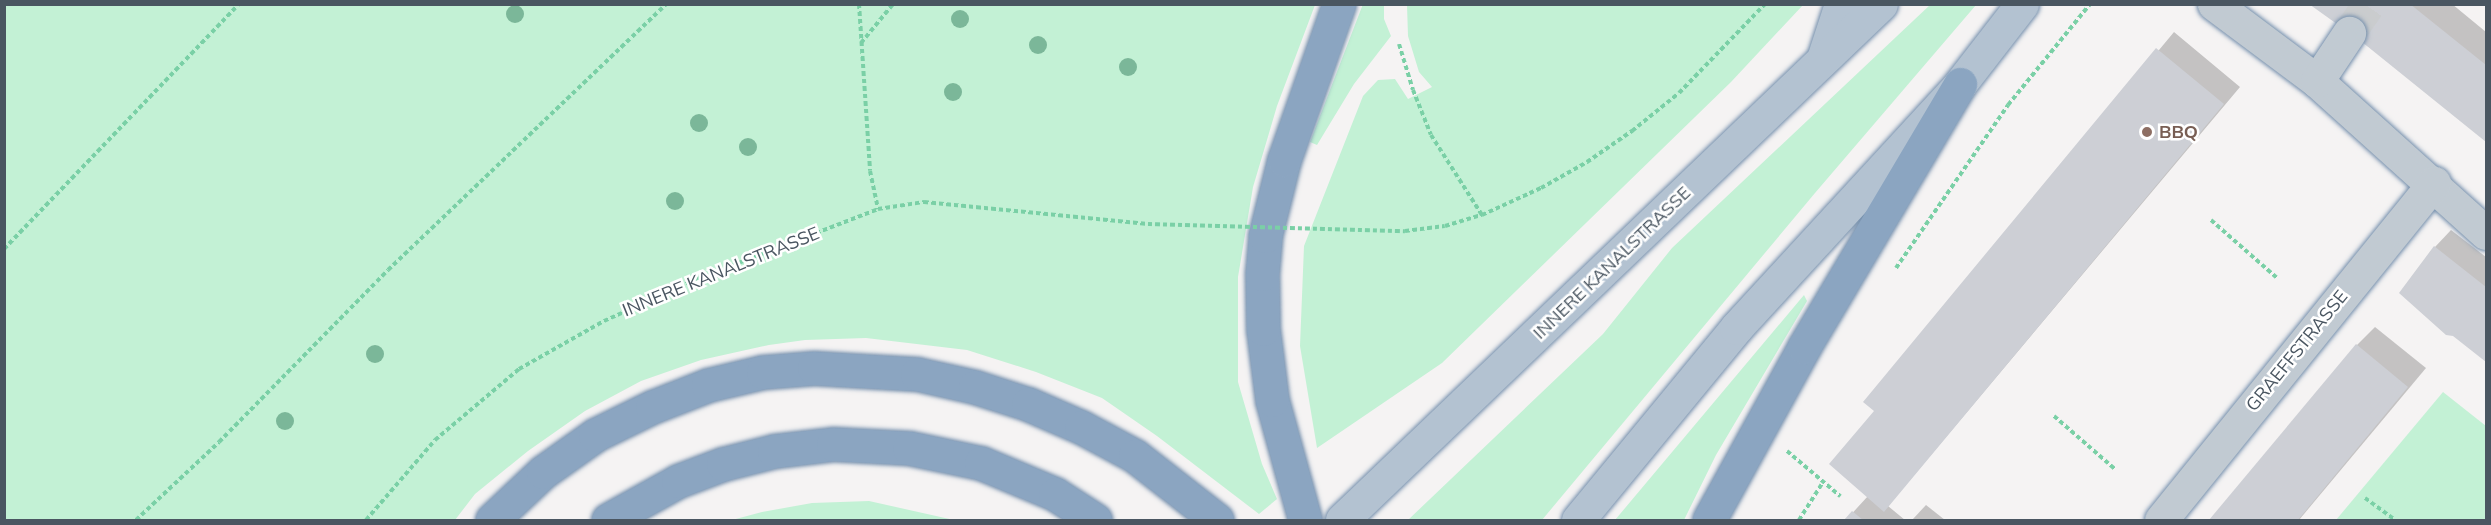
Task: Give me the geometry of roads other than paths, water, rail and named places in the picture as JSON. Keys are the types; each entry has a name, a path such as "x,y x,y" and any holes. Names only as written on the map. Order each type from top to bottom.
{"highway":[{"path":"1305,520 1272,400 1263,329 1262,274 1265,236 1284,160 1340,4"},
{"path":"1709,520 1798,357 1960,84"},
{"path":"492,520 543,472 595,435 652,407 708,386 763,372 814,368 866,369 917,374 975,387 1028,404 1070,422 1135,456 1217,520"},
{"path":"608,520 678,481 723,464 774,451 833,444 909,448 981,463 1055,494 1095,520"}],"main road":[{"path":"1822,60 1841,4"},
{"name":"INNERE KANALSTRASSE","path":"1347,515 1598,278 1881,4"},
{"path":"1578,520 1736,328 1960,84 2022,4"}],"street":[{"path":"2214,4 2317,81 2434,183 2487,233"},
{"path":"2317,81 2349,33"},
{"name":"GRAEFFSTRASSE","path":"2161,520 2434,183"}],"tunnel":[{"path":"2349,33 2369,4"}],"place":[{"name":"BBQ","path":"2147,132"}]}
